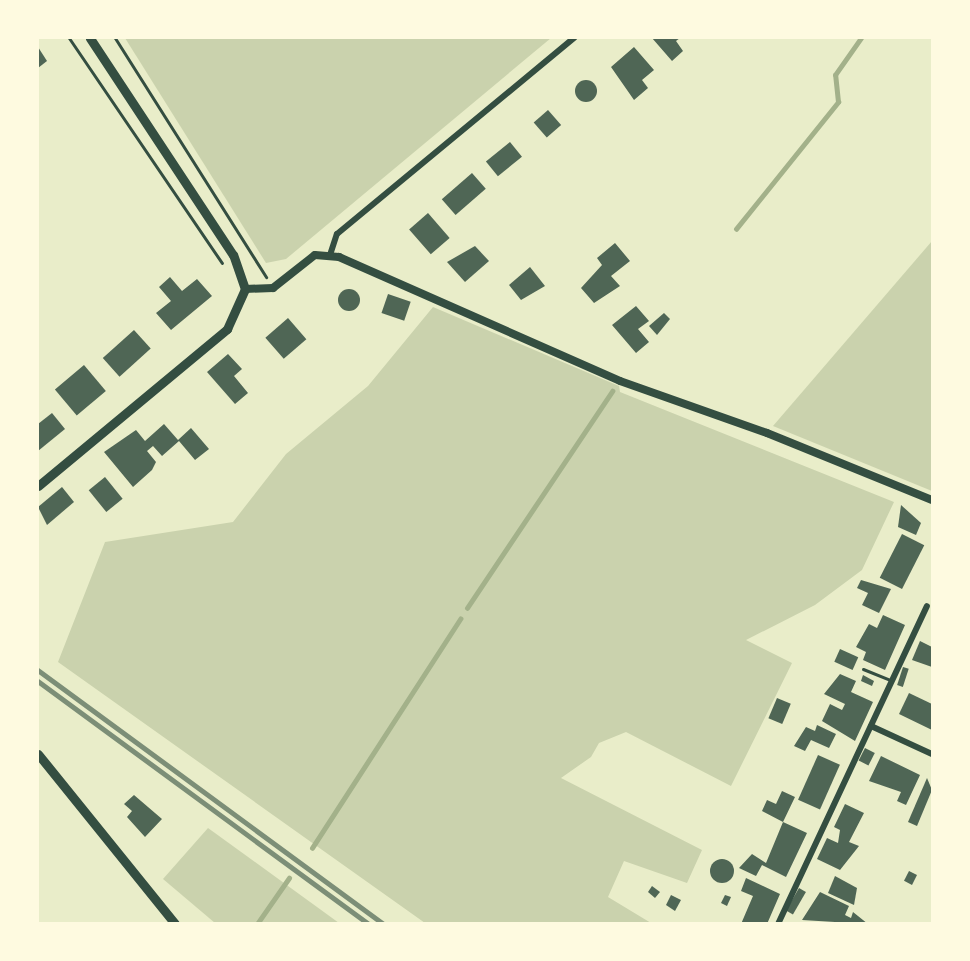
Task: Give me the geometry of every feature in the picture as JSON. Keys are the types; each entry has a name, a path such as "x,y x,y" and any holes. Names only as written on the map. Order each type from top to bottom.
{"main road":[{"path":"38,486 227,329 246,289 233,255 90,38"},
{"path":"38,754 176,924"}],"street":[{"path":"330,255 337,234 574,38"},
{"path":"246,289 273,288 309,257 330,255 484,317 620,381 767,433 933,500"},
{"path":"778,924 927,606"},
{"path":"871,726 933,754"}],"lane":[{"path":"863,669 892,681"}],"path":[{"path":"69,38 228,271"},
{"path":"115,38 273,288"}],"green space":[{"path":"125,38 551,38 286,259 266,263"},
{"path":"932,241 932,491 773,426"},
{"path":"433,307 619,386 620,392 894,502 862,570 815,605 746,640 792,663 731,786 626,732 599,743 591,757 561,778 702,850 687,883 624,861 608,897 651,923 425,923 58,662 105,542 233,522 286,454 368,386"},
{"path":"208,828 339,923 215,923 163,879"}],"building":[{"path":"652,38 680,38 676,41 683,51 672,61"},
{"path":"38,47 47,61 38,68"},
{"path":"634,47 654,70 642,80 648,88 634,100 611,67"},
{"path":"586,80 594,83 597,91 594,99 586,102 578,99 575,91 578,83"},
{"path":"548,110 561,125 547,138 534,122"},
{"path":"510,142 522,157 498,176 486,162"},
{"path":"472,173 486,189 456,215 442,199"},
{"path":"428,213 450,238 431,254 409,229"},
{"path":"615,243 630,261 611,276 620,286 594,303 581,288 602,265 597,258"},
{"path":"475,246 489,261 465,282 447,262"},
{"path":"530,267 545,286 521,300 509,285"},
{"path":"170,277 182,291 197,279 212,296 171,330 156,313 171,301 159,287"},
{"path":"349,289 357,292 360,300 357,308 349,311 341,308 338,300 341,292"},
{"path":"388,294 411,302 404,321 381,313"},
{"path":"636,306 649,321 638,329 649,342 636,353 612,325"},
{"path":"664,313 670,319 657,335 649,326"},
{"path":"288,318 306,339 284,359 265,338"},
{"path":"134,330 151,349 120,377 103,358"},
{"path":"228,354 242,369 234,376 248,393 235,404 207,372"},
{"path":"84,365 106,391 77,415 55,389"},
{"path":"52,413 65,429 38,451 38,424"},
{"path":"164,424 178,440 191,428 209,449 195,460 179,441 162,456 153,446 147,451 156,462 152,470 133,487 104,452 136,430 145,441"},
{"path":"105,477 123,499 106,512 89,490"},
{"path":"62,487 74,502 47,525 38,507"},
{"path":"901,505 921,523 916,535 898,527"},
{"path":"902,534 924,545 902,589 880,578"},
{"path":"861,580 891,589 879,613 862,605 868,593 857,588"},
{"path":"883,615 905,625 885,670 863,660 866,652 856,647 869,624 877,628"},
{"path":"920,641 932,647 932,667 912,660"},
{"path":"840,649 858,657 853,670 834,662"},
{"path":"903,667 909,669 903,687 897,685"},
{"path":"840,674 856,681 851,692 873,702 855,741 822,721 830,704 842,710 845,704 824,694"},
{"path":"863,675 874,681 872,686 861,681"},
{"path":"909,693 932,704 932,730 899,714"},
{"path":"777,698 791,704 782,724 768,718"},
{"path":"817,725 836,734 829,748 811,740 805,751 794,746 806,727 815,731"},
{"path":"865,748 875,753 868,765 859,760"},
{"path":"818,755 840,765 820,810 798,800"},
{"path":"881,756 920,775 906,805 897,801 901,792 869,781"},
{"path":"927,778 932,790 917,826 908,822"},
{"path":"782,791 795,797 783,822 762,811 767,800 776,804"},
{"path":"134,795 162,819 145,837 127,817 132,811 124,804"},
{"path":"845,804 864,813 849,842 859,846 840,870 817,859 827,838 838,843 840,830 834,827"},
{"path":"783,822 807,833 786,877 762,865 756,876 739,868 752,854 766,863"},
{"path":"722,859 730,863 734,871 730,879 722,883 714,879 710,871 714,863"},
{"path":"909,871 917,875 912,885 904,881"},
{"path":"835,876 857,888 854,905 828,893"},
{"path":"746,878 780,894 767,924 741,924 753,896 741,891"},
{"path":"652,886 660,892 655,898 648,892"},
{"path":"799,888 806,892 793,915 786,911"},
{"path":"820,892 849,906 845,915 851,918 853,912 868,924 802,920"},
{"path":"671,895 681,900 675,911 666,905"},
{"path":"725,895 731,897 727,906 721,903"}],"waterway":[{"path":"736,229 838,102 835,75 861,38"},
{"path":"467,608 612,391"},
{"path":"312,848 460,619"},
{"path":"257,924 289,878"}],"railway":[{"path":"38,670 384,924"},
{"path":"38,681 369,924"}]}
